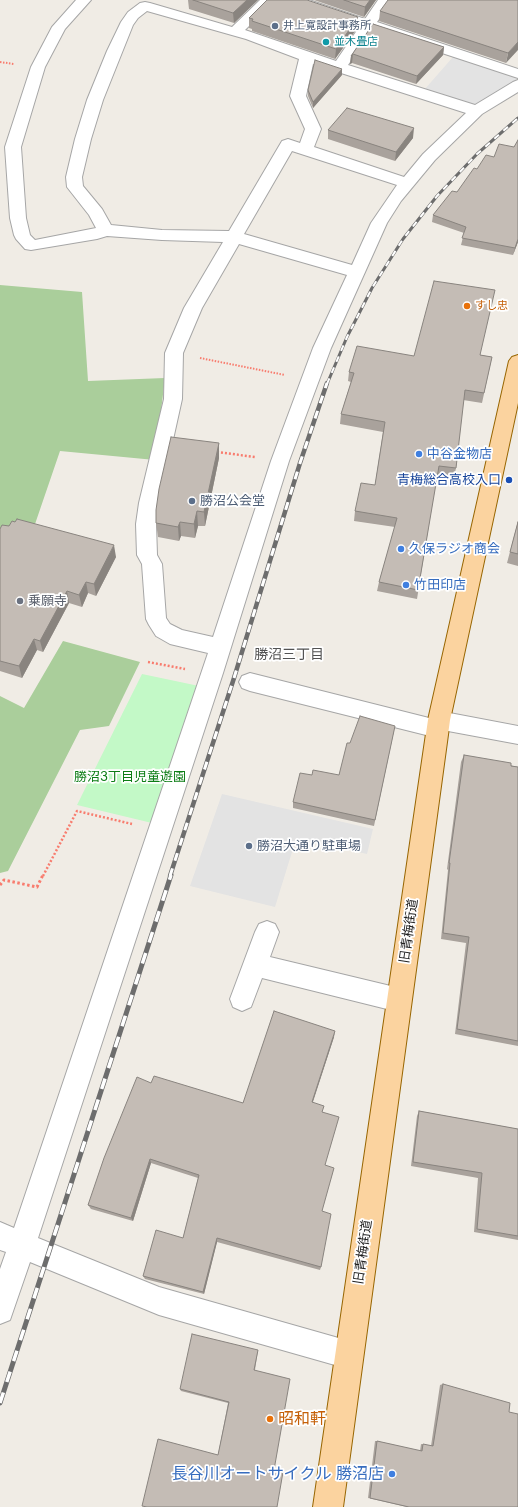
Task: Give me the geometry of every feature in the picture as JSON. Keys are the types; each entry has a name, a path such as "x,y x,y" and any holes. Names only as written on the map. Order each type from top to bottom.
{"main road":[{"name":"旧青梅街道","path":"328,1507 439,724 516,382 518,361"}],"street":[{"path":"84,0 59,27 38,66 13,147 18,218 22,235 26,241 31,245 97,234 105,230 162,235 235,237 357,272"},
{"path":"235,32 268,0"},
{"path":"295,0 518,74"},
{"path":"339,67 385,0"},
{"path":"105,230 96,213 76,186 74,177 83,139 114,51 126,25 139,3 251,36 308,57 477,111"},
{"path":"305,150 313,128 298,96 308,57"},
{"path":"0,1310 11,1240 160,830 280,461 309,379 335,318 379,223 406,183 429,157 477,111 518,85"},
{"path":"220,647 177,638 163,630 156,619 152,564 147,554 146,524 149,503 173,399 174,353 192,308 235,237 288,144 406,183"},
{"path":"250,682 439,724 518,735"},
{"path":"242,999 267,932"},
{"path":"255,965 399,1000"},
{"path":"11,1240 158,1302 349,1356"}],"path":[{"path":"174,353 309,379"},
{"path":"210,451 280,461"},
{"path":"148,662 212,673"},
{"path":"0,885 4,880 37,888 77,811 160,830"}],"green space":[{"path":"0,285 82,292 88,381 165,378 155,460 60,451 34,527 0,540"},
{"path":"63,641 140,662 109,726 80,730 8,871 0,873 0,696 24,708"},
{"name":"勝沼3丁目児童遊園","path":"142,674 199,686 152,823 77,805"}],"shaded area":[{"path":"453,57 516,78 516,80 476,107 424,90"},
{"name":"勝沼大通り駐車場","path":"222,794 373,829 367,854 296,839 275,907 190,886"}],"building":[{"path":"193,0 247,0 233,13"},
{"path":"267,0 307,0 358,17 336,49 252,21 253,19 249,18"},
{"path":"344,0 370,0 365,7"},
{"path":"388,0 518,0 518,42 508,53 380,11"},
{"path":"373,24 444,47 417,76 353,54 351,56"},
{"path":"315,60 342,69 313,102 308,90"},
{"path":"347,108 414,128 396,152 328,130"},
{"path":"518,140 518,239 515,248 462,238 466,227 433,215 452,191 457,192 474,168 477,169 486,155 494,157 499,144 514,147"},
{"path":"434,281 495,290 480,355 492,357 484,393 465,390 456,468 439,466 418,590 379,582 397,518 355,511 361,483 375,485 385,422 341,414 354,373 349,372 357,346 414,356"},
{"name":"勝沼公会堂","path":"171,437 219,443 204,512 197,511 194,524 180,522 178,527 156,523 159,489"},
{"name":"乗願寺","path":"17,519 114,545 94,584 86,582 79,595 67,591 40,641 34,639 19,666 0,661 0,529 2,525 9,526 12,521 15,522"},
{"path":"518,522 518,554 510,552"},
{"path":"360,716 395,726 375,820 293,802 300,773 312,775 313,770 339,775 347,743 350,743"},
{"path":"464,755 511,763 511,766 518,767 518,1041 457,1029 469,937 443,933 449,863"},
{"path":"274,1011 335,1031 312,1102 324,1106 322,1112 339,1117 325,1165 334,1168 322,1211 331,1214 321,1267 217,1238 203,1292 143,1276 156,1230 183,1238 199,1175 150,1159 131,1218 88,1205 104,1158 137,1077 151,1083 154,1076 243,1103"},
{"path":"419,1111 518,1129 518,1236 477,1229 482,1173 413,1162"},
{"path":"192,1334 258,1350 254,1370 290,1379 274,1470 283,1472 277,1507 142,1506 158,1439 218,1455 229,1402 180,1389"},
{"path":"443,1384 510,1403 509,1412 518,1414 518,1507 409,1507 370,1498 377,1441 422,1451 423,1444 433,1446"}],"railway":[{"path":"327,384 347,337 372,288 403,239 437,196 477,154 518,118"},
{"path":"170,876 234,678 300,463 327,383"},
{"path":"0,1403 171,875"}],"place":[{"name":"井上寛設計事務所","path":"275,26"},
{"name":"並木畳店","path":"326,42"},
{"name":"すし忠","path":"467,306"},
{"name":"中谷金物店","path":"419,454"},
{"name":"青梅総合高校入口","path":"509,480"},
{"name":"勝沼公会堂","path":"192,501"},
{"name":"久保ラジオ商会","path":"401,549"},
{"name":"竹田印店","path":"406,585"},
{"name":"乗願寺","path":"20,601"},
{"name":"勝沼大通り駐車場","path":"249,846"},
{"name":"昭和軒","path":"270,1419"},
{"name":"長谷川オートサイクル 勝沼店","path":"392,1474"}],"district":[{"name":"勝沼三丁目","path":"289,655"}]}
